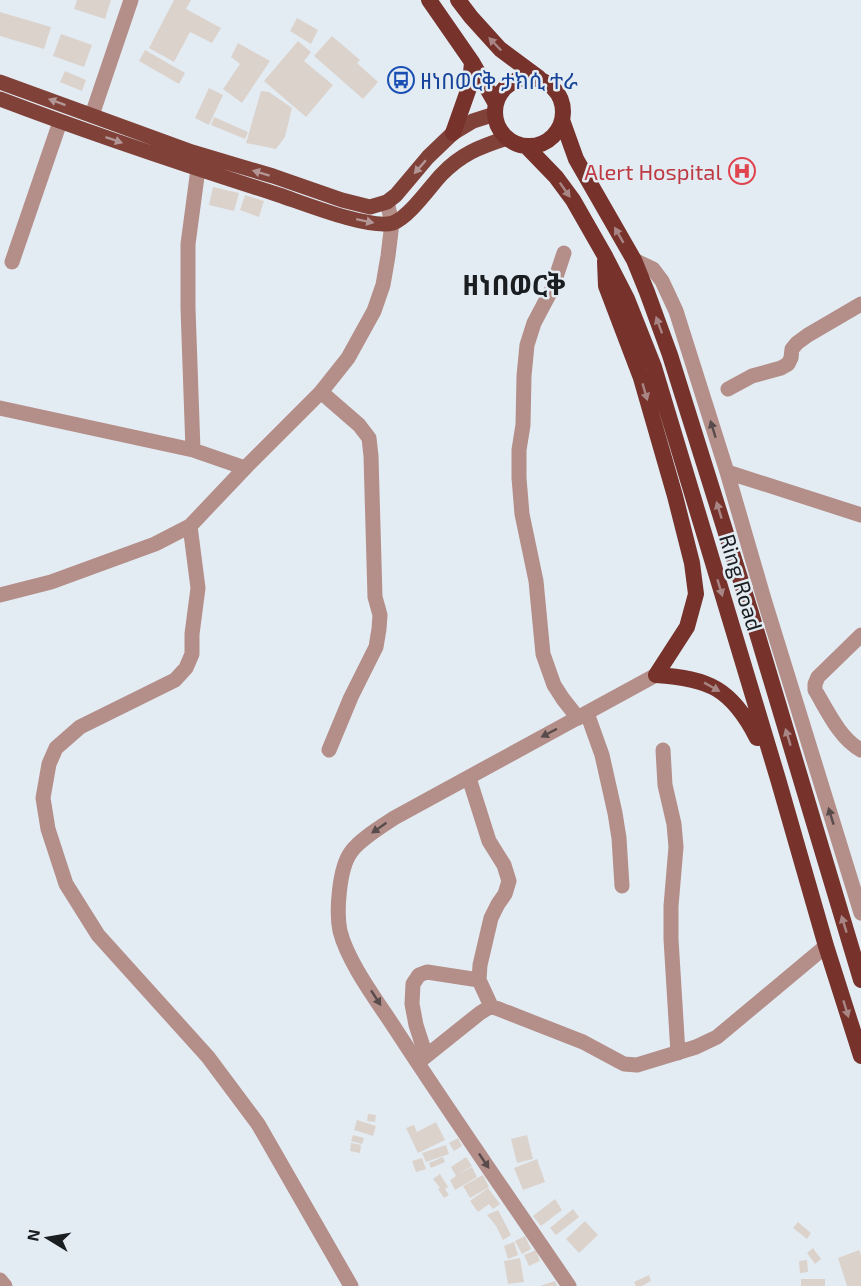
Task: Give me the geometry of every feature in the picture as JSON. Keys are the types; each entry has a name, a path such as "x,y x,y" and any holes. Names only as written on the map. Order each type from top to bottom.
{"highway":[{"path":"429,0 472,62 495,109 501,132 516,144 526,146 538,145 549,140 557,132 562,120 563,106 559,94 551,84 500,50 458,0"},
{"path":"453,133 470,85 472,62"},
{"path":"495,109 500,93 508,84 518,79 540,78"},
{"name":"Ring Road","path":"562,120 576,159 634,260 670,355 861,980"},
{"name":"Ring Road","path":"526,146 556,177 573,200 627,299 654,367 826,946 861,1056"},
{"path":"605,256 606,286 644,388 692,563 696,594 687,627 656,675"},
{"path":"656,675 681,676 706,682 720,691 739,708 748,720 778,779"}],"main road":[{"path":"0,82 186,150 370,207 387,202 396,195 428,157 453,133 495,109"},
{"path":"0,99 198,169 339,216 374,224 392,223 403,217 442,174 463,155 481,146 507,138"}],"street":[{"path":"92,115 131,0"},
{"path":"12,262 60,122"},
{"path":"193,450 188,243 198,169"},
{"path":"0,595 51,582 155,544 190,526 321,392 348,358 374,311 383,285 392,223 387,202"},
{"path":"564,253 552,289 534,323 527,345 523,425 519,450 522,514 536,581 543,654 554,685 563,699 583,716 602,755 619,838 622,886"},
{"path":"634,260 653,269 662,281 676,311 764,599 855,876 861,913"},
{"path":"728,389 752,376 788,364 796,342 861,304"},
{"path":"321,392 359,425 369,438 372,456 375,597 380,615 376,647 351,697 329,750"},
{"path":"0,408 193,450 245,468"},
{"path":"727,472 861,515"},
{"path":"190,526 198,588 192,634 192,654 186,668 175,680 80,727 56,748 49,764 43,798 48,830 66,884 98,934 208,1057 258,1124 351,1286"},
{"path":"861,635 818,677 815,684 815,690 833,723 854,747 861,750"},
{"path":"569,1286 422,1059 351,959 340,931 338,905 342,875 351,852 373,832 394,818 656,675"},
{"path":"663,750 665,785 674,824 676,847 670,928 678,1053"},
{"path":"469,778 489,841 504,866 509,881 505,894 491,918 480,965 479,980 491,1006 583,1042 624,1064 637,1065 678,1053 717,1037 826,946"},
{"path":"422,1059 412,1004 413,984 419,975 428,972 479,980"},
{"path":"422,1059 491,1006"},
{"path":"0,1280 5,1286"}],"building":[{"path":"77,0 111,0 105,19 74,9"},
{"path":"174,0 191,0 186,9 221,28 212,43 190,32 174,62 149,48"},
{"path":"0,12 51,27 44,49 0,36"},
{"path":"297,18 318,30 311,44 290,31"},
{"path":"61,34 92,45 84,67 53,56"},
{"path":"332,36 360,60 357,63 378,82 363,99 314,56"},
{"path":"298,41 311,52 304,61 333,85 306,117 264,81"},
{"path":"238,43 270,61 242,103 223,89 240,64 231,57"},
{"path":"145,50 185,73 179,84 139,61"},
{"path":"65,71 86,80 82,91 60,82"},
{"path":"209,88 223,95 209,125 195,118"},
{"path":"261,91 269,92 292,108 285,137 276,149 246,143"},
{"path":"214,117 248,132 245,139 211,125"},
{"path":"213,187 239,193 234,211 209,205"},
{"path":"245,195 264,201 259,217 240,210"},
{"path":"368,1114 376,1115 375,1122 367,1121"},
{"path":"357,1120 376,1126 373,1136 354,1130"},
{"path":"436,1122 445,1140 418,1153 406,1128 414,1125 417,1132"},
{"path":"353,1135 364,1138 362,1144 351,1141"},
{"path":"527,1135 533,1159 517,1163 511,1139"},
{"path":"458,1138 462,1146 454,1151 449,1143"},
{"path":"351,1143 361,1145 360,1153 350,1151"},
{"path":"446,1145 449,1154 426,1162 422,1153"},
{"path":"443,1157 445,1162 431,1168 429,1163"},
{"path":"466,1157 472,1166 459,1174 472,1167 477,1177 455,1190 450,1180 456,1176 451,1167"},
{"path":"422,1158 426,1169 416,1172 412,1161"},
{"path":"537,1159 545,1182 523,1190 514,1168"},
{"path":"440,1174 448,1187 445,1189 449,1195 444,1198 433,1179"},
{"path":"483,1175 489,1187 470,1198 463,1186"},
{"path":"488,1188 500,1204 493,1209 489,1204 478,1212 470,1201"},
{"path":"555,1199 562,1210 541,1226 533,1216"},
{"path":"573,1209 579,1217 556,1235 550,1228"},
{"path":"498,1210 511,1235 503,1240 487,1215"},
{"path":"585,1221 598,1235 579,1253 566,1239"},
{"path":"798,1222 811,1233 807,1239 793,1228"},
{"path":"525,1236 531,1249 522,1254 515,1241"},
{"path":"514,1242 518,1255 508,1259 504,1246"},
{"path":"813,1248 821,1259 815,1264 807,1253"},
{"path":"536,1250 540,1261 529,1266 524,1255"},
{"path":"859,1250 861,1286 847,1286 838,1258"},
{"path":"520,1258 524,1282 508,1284 504,1261"},
{"path":"807,1260 808,1272 800,1273 799,1261"},
{"path":"649,1275 651,1281 642,1286 636,1286 634,1282"},
{"path":"801,1279 825,1279 825,1286 801,1286"},
{"path":"555,1281 557,1286 540,1286"}],"place":[{"name":"ዘነበወርቅ ታክሲ ተራ","path":"401,80"},
{"name":"Alert Hospital","path":"742,171"}],"district":[{"name":"ዘነበወርቅ","path":"514,284"}]}
